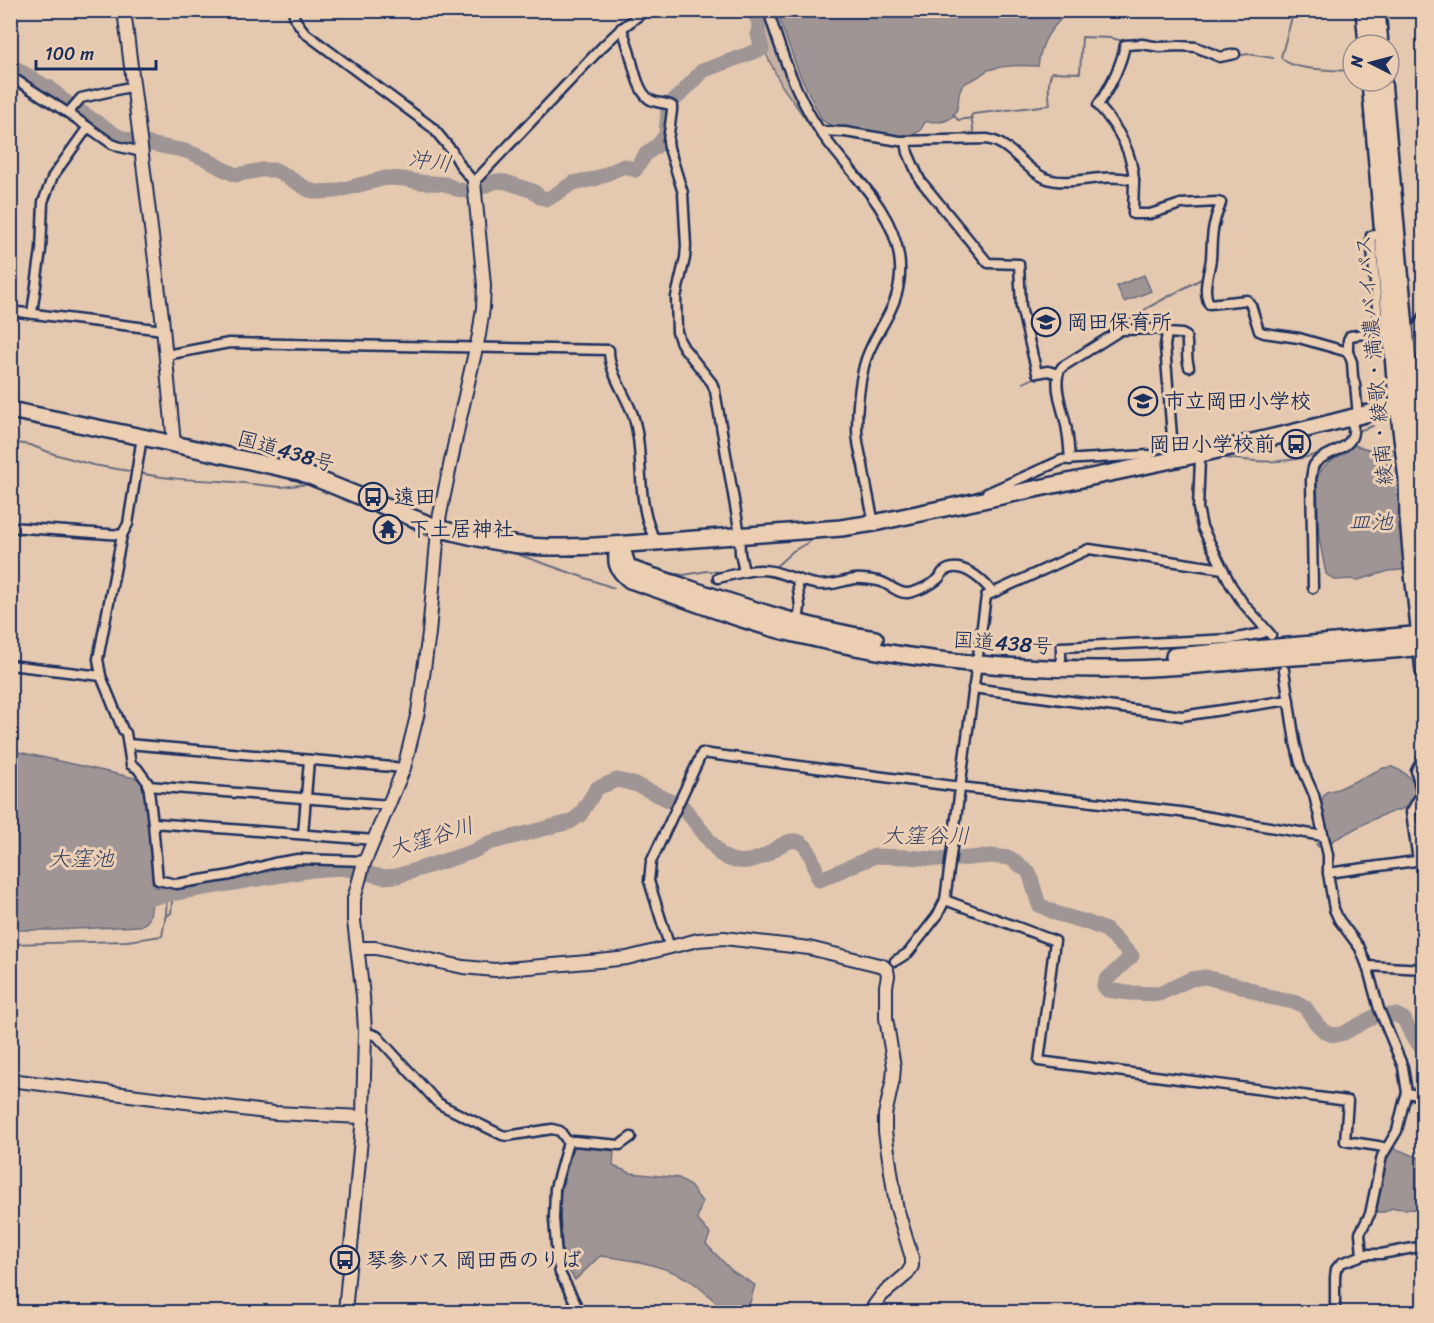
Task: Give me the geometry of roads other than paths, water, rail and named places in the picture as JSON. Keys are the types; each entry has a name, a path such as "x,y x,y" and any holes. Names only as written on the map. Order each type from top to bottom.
{"highway":[{"path":"1364,10 1366,33"},
{"path":"1377,10 1379,33"},
{"name":"綾南・綾歌・満濃バイパス","path":"1372,93 1411,403"},
{"name":"綾南・綾歌・満濃バイパス","path":"1384,93 1411,403 1407,479 1408,518 1424,671"},
{"name":"国道438号","path":"10,410 300,472 438,534 543,547 618,545 841,528 874,523 1205,453 1411,403"},
{"name":"綾南・綾歌・満濃バイパス","path":"1409,442 1424,540"},
{"name":"国道438号","path":"618,545 627,565 634,570 798,623 977,659 1044,669 1112,669 1195,665 1422,641"},
{"name":"国道438号","path":"618,545 617,563 621,573 630,580 794,634 920,657 1108,659 1422,641"}],"street":[{"path":"124,10 142,145 174,444"},
{"path":"293,10 295,19 305,33 433,128 452,151 474,187 484,285 483,308 476,348 438,534 429,633 414,731 404,768 362,868 354,899 353,911 365,1032 363,1117 345,1312"},
{"path":"474,187 592,57 621,28 646,10"},
{"path":"768,10 802,100 820,131 888,220 899,256 898,289 892,308 868,350 858,411 857,430 874,523"},
{"path":"621,28 626,37 640,88 648,98 656,103 670,105 672,110 668,141 683,193 686,246 686,258 676,297 677,332 684,348 712,383 715,391 744,570"},
{"path":"1235,54 1220,57 1196,47 1125,45 1108,90 1098,105 1110,118 1128,149 1134,180 1133,214 1150,214 1181,204 1221,203 1214,223 1211,262 1206,280 1207,303 1247,300 1251,305 1259,331 1299,338 1348,352"},
{"path":"10,76 69,112 112,144 120,147 142,145"},
{"path":"69,112 81,98 134,86"},
{"path":"32,313 41,250 43,202 53,176 88,127"},
{"path":"820,131 845,132 906,141 993,140 1012,152 1038,174 1051,180 1104,178 1134,180"},
{"path":"906,141 908,153 920,180 988,263 1019,264 1021,307 1037,373 1048,370 1058,374"},
{"path":"1313,588 1311,479 1313,468 1316,462 1351,440 1354,431 1355,384 1348,352 1348,340 1350,336 1380,332 1371,236 1375,235"},
{"path":"10,311 163,330"},
{"path":"1420,353 1417,327 1424,316"},
{"path":"1069,456 1067,431 1059,393 1058,374 1062,367 1120,330 1158,329 1186,336 1188,342 1186,358 1189,368"},
{"path":"1167,333 1166,346 1175,459"},
{"path":"166,355 229,343 609,350 614,373 632,412 638,433 645,511 656,542"},
{"path":"142,437 128,524 122,535 99,656 101,676 126,733 131,765 137,768 148,783 158,880 176,884 231,875 298,859 362,868"},
{"path":"1061,658 1061,646 1232,639 1268,632 1231,585 1202,527 1198,508 1200,459 1205,453"},
{"path":"956,507 1069,456 1149,455 1151,464"},
{"path":"10,527 122,535"},
{"path":"895,961 908,953 937,916 945,900 986,596 1089,549 1223,569"},
{"path":"718,578 744,570 757,569 778,572 823,585 856,579 880,581 900,592 909,593 921,590 939,579 942,573 949,569 964,569 971,572 992,592"},
{"path":"797,579 800,607 798,623"},
{"path":"10,665 101,676"},
{"path":"1284,670 1295,742 1300,763 1314,795 1328,855 1328,873 1334,909 1339,920 1360,948 1379,1009 1403,1067 1407,1093 1397,1131 1382,1156 1370,1214 1360,1233 1364,1254"},
{"path":"974,688 1182,716 1289,700"},
{"path":"128,744 404,768"},
{"path":"670,948 649,881 649,873 651,862 702,753 960,787 1180,812 1324,841"},
{"path":"1328,873 1421,861 1411,812 1421,791 1416,771 1424,756"},
{"path":"303,834 309,760"},
{"path":"148,786 389,805"},
{"path":"153,823 374,840"},
{"path":"945,900 1055,941 1039,1061 1348,1101 1345,1141 1386,1148"},
{"path":"358,948 376,948 464,967 495,970 618,959 698,940 724,938 809,948 883,966 887,970 886,1018 894,1067 885,1115 885,1132 896,1205 912,1258 912,1266 907,1274 882,1295 870,1312"},
{"path":"1367,966 1424,969"},
{"path":"365,1032 377,1036 443,1106 502,1135 552,1129 560,1131 568,1142"},
{"path":"10,1080 274,1113 363,1117"},
{"path":"1407,1093 1424,1096"},
{"path":"568,1142 620,1145 631,1137"},
{"path":"568,1142 555,1188 556,1258 560,1273 580,1312"},
{"path":"1335,1312 1335,1277 1336,1269 1341,1263 1364,1254 1381,1254 1424,1246"}],"water":[{"path":"776,11 1069,11 1048,35 1038,66 1000,67 988,70 962,86 957,110 952,117 942,122 925,122 920,131 908,138 902,138 848,130 822,120 799,73"},
{"path":"1144,275 1151,291 1124,302 1117,286"},
{"name":"皿池","path":"1355,445 1379,450 1423,446 1423,568 1389,571 1355,581 1353,579 1335,580 1326,574 1319,538 1317,480 1322,469 1339,456 1337,453 1340,451 1342,454"},
{"name":"大窪池","path":"10,750 139,779 144,786 155,887 164,889 163,901 152,902 147,922 140,926 11,930"},
{"path":"1392,767 1409,777 1416,787 1410,805 1377,818 1332,843 1318,847 1316,844 1329,841 1321,810 1321,803 1326,792 1338,789 1383,768"},
{"path":"575,1147 614,1151 613,1166 631,1173 679,1178 691,1187 702,1202 697,1219 710,1234 706,1244 732,1271 755,1285 747,1312 727,1312 699,1287 685,1278 674,1272 637,1261 600,1256 575,1280 563,1261 559,1200"},
{"path":"1391,1147 1420,1158 1423,1166 1423,1210 1392,1208 1384,1212 1374,1212"}],"waterway":[{"name":"沖川","path":"10,65 49,87 63,100 116,135 125,139 186,151 236,175 261,170 276,170 309,190 317,192 336,191 386,178 445,184 470,192 496,181 533,191 540,197 548,199 573,183 595,179 624,166 635,170 646,154 666,135 668,109 673,101 702,71 762,49 758,34 759,22 752,10"},
{"path":"1294,10 1281,57 1294,65 1341,71"},
{"path":"974,135 971,116 973,114 1050,105 1049,84 1052,72 1080,73 1082,37 1111,38 1127,42"},
{"path":"1237,56 1248,54 1273,58"},
{"path":"953,114 958,120 972,118"},
{"path":"1072,356 1149,307 1203,278"},
{"path":"1053,368 1060,364"},
{"path":"1023,383 1034,378"},
{"path":"1358,431 1373,426"},
{"path":"1337,446 1347,436"},
{"path":"10,442 30,445 93,465 135,472"},
{"path":"1176,448 1192,448"},
{"path":"1154,450 1170,449"},
{"path":"962,497 1053,458 1065,455 1143,450"},
{"path":"1219,457 1248,461 1275,461 1301,458 1329,450"},
{"path":"140,473 169,478 279,487 316,486"},
{"path":"326,491 354,502"},
{"path":"886,513 910,508"},
{"path":"404,522 417,531 433,537"},
{"path":"773,569 793,551 816,538"},
{"path":"441,539 511,552 614,588"},
{"path":"670,573 684,575 707,571 732,571"},
{"name":"大窪谷川","path":"143,900 312,870 341,868 384,877 397,876 472,852 489,843 570,822 580,815 597,788 617,780 637,785 683,807 720,854 730,860 753,860 786,842 797,841 803,844 810,853 819,880 875,856 947,860 991,856 1010,858 1029,872 1039,905 1106,930 1132,956 1106,980 1104,986 1107,990 1159,994 1191,979 1205,977 1241,986 1268,997 1298,1003 1305,1007 1324,1031 1330,1034 1344,1033 1377,1015 1396,1015 1404,1019 1412,1036 1424,1051"},
{"path":"165,918 171,913 172,901 167,895"},
{"path":"10,944 127,941 162,936 167,895"},
{"path":"1370,1193 1378,1157"},
{"path":"1366,1210 1369,1198"},
{"path":"1355,1262 1373,1258"}],"place":[{"name":"岡田保育所","path":"1046,322"},
{"name":"市立岡田小学校","path":"1143,401"},
{"name":"岡田小学校前","path":"1296,444"},
{"name":"遠田","path":"373,497"},
{"name":"下土居神社","path":"388,529"},
{"name":"琴参バス 岡田西のりば","path":"345,1260"}]}
